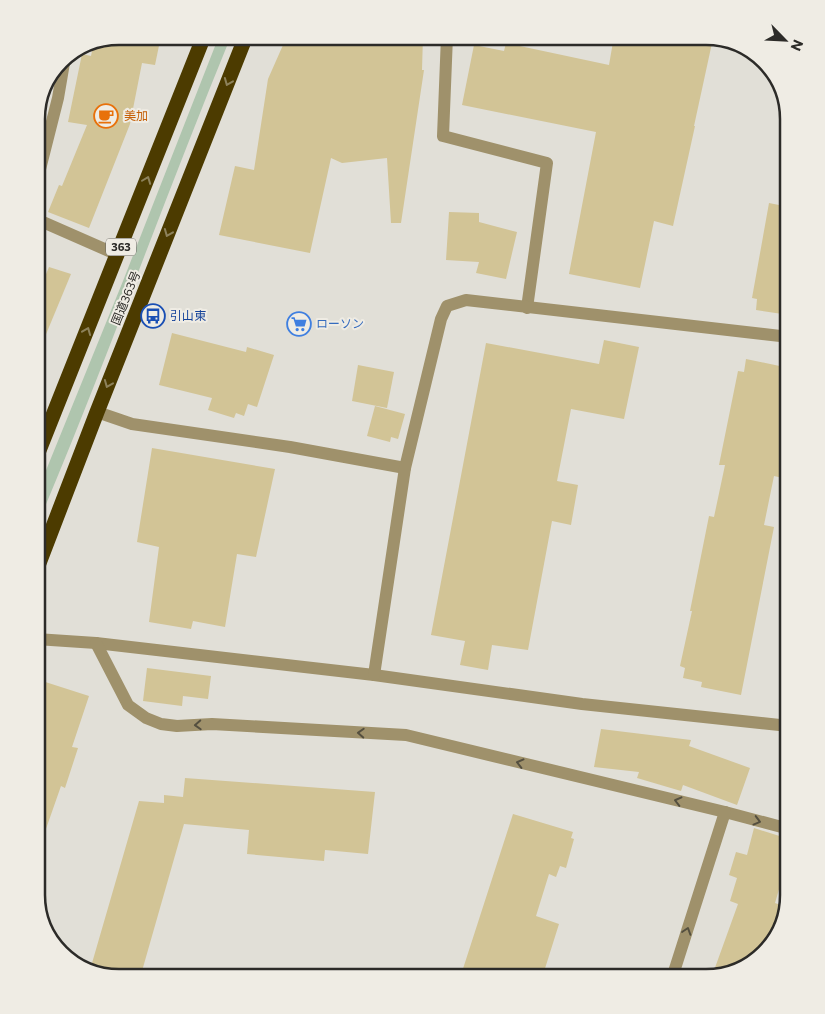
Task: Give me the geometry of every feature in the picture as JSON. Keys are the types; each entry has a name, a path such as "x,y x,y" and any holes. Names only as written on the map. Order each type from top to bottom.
{"highway":[{"name":"国道363号","path":"45,436 200,45"},
{"name":"国道363号","path":"45,548 242,45"}],"street":[{"path":"447,45 443,136 546,163 526,308"},
{"path":"45,149 58,98 62,71"},
{"path":"45,223 118,255"},
{"path":"374,675 405,468 440,318 448,306 466,300 780,336"},
{"path":"97,412 132,424 290,447 405,468"},
{"path":"45,640 96,643 374,675 582,704 780,724"},
{"path":"96,643 128,705 146,718 160,724 176,726 212,724 406,735 780,827"},
{"path":"675,969 725,812"}],"green space":[{"path":"215,45 227,45 45,506 45,473"}],"building":[{"path":"159,45 155,65 142,63 130,124 89,228 48,212 59,185 62,186 87,125 68,122 82,55 91,56 92,50 104,46"},
{"path":"283,45 423,45 422,70 424,70 401,223 391,223 387,158 342,163 331,158 310,253 219,235 235,166 254,170 268,79"},
{"path":"474,45 504,51 506,45 515,45 609,65 612,45 712,45 673,226 654,221 640,288 569,274 596,132 462,105"},
{"path":"769,203 780,205 780,314 756,310 757,299 752,298"},
{"path":"449,212 479,213 479,222 517,232 506,279 476,273 479,262 446,260"},
{"path":"49,267 71,274 45,337 45,277"},
{"path":"172,333 246,352 247,347 274,355 257,407 248,404 244,416 236,413 234,418 208,410 212,398 159,385"},
{"path":"604,340 639,347 624,419 571,409 557,481 578,485 571,525 552,521 528,650 492,645 488,670 460,665 465,641 431,635 486,343 599,364"},
{"path":"746,359 780,366 780,477 774,476 764,525 774,527 741,695 701,687 702,682 683,678 685,668 680,666 709,516 714,517 725,465 719,465 738,371 744,372"},
{"path":"358,365 394,372 387,408 352,401"},
{"path":"375,406 405,414 398,439 391,437 390,442 367,436"},
{"path":"152,448 275,469 256,557 237,554 225,627 193,621 191,629 149,622 159,547 137,542"},
{"path":"147,668 211,676 208,699 183,696 182,706 143,701"},
{"path":"45,682 89,696 72,747 78,748 65,788 61,786 45,832"},
{"path":"601,729 691,740 689,746 750,768 737,805 683,785 681,791 637,778 639,772 594,767"},
{"path":"185,778 375,792 368,854 325,850 324,861 247,854 249,830 184,824 143,969 109,968 92,964 139,801 164,803 164,795 183,797"},
{"path":"513,814 573,832 571,838 574,839 566,868 560,866 556,877 549,874 536,916 559,924 545,969 463,969"},
{"path":"754,828 780,836 780,886 775,903 779,904 777,915 768,936 755,951 735,963 715,968 738,904 730,901 737,878 729,875 736,852 747,855"}],"place":[{"name":"美加","path":"106,116"},
{"name":"引山東","path":"153,316"},
{"name":"ローソン","path":"299,324"}]}
